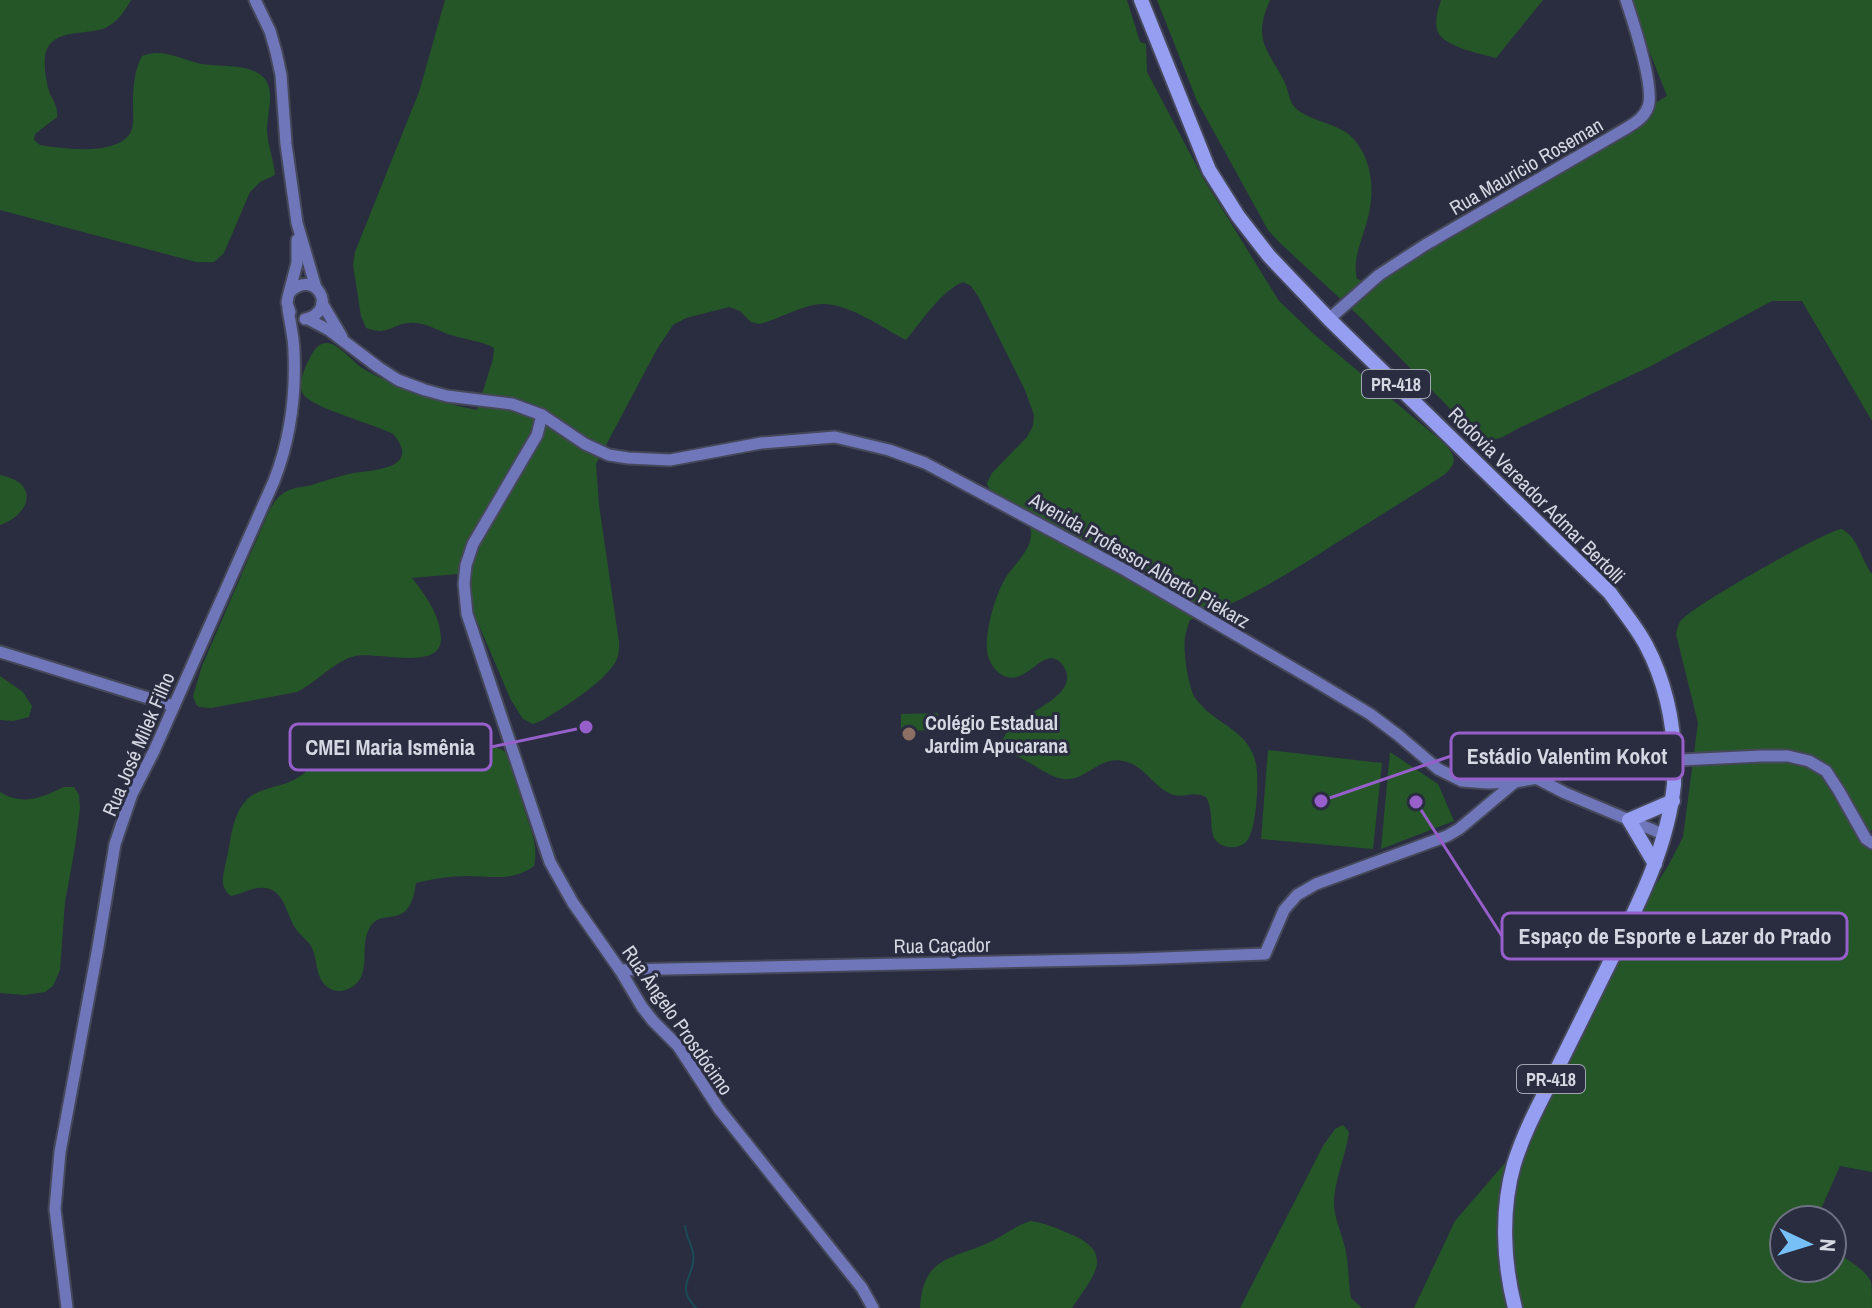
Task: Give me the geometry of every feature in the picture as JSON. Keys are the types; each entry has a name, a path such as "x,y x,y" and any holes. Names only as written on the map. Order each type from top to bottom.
{"highway":[{"name":"Rodovia Vereador Admar Bertolli","path":"1141,0 1209,170 1238,216 1269,256 1329,319 1610,593 1645,644 1660,677 1669,709 1674,746 1673,801 1655,864 1530,1122 1514,1165 1507,1202 1505,1246 1515,1308"},
{"path":"1655,864 1629,820 1673,801"}],"main road":[{"path":"255,0 270,31 281,75 286,144 297,223 297,263 287,303 294,316 306,319 316,315 322,297 316,288 297,223"},
{"name":"Rua Mauricio Roseman","path":"1329,319 1379,275 1425,245 1642,118 1648,108 1650,89 1626,0"},
{"path":"290,292 294,287 305,284 316,288"},
{"name":"Avenida Professor Alberto Piekarz","path":"322,303 348,344"},
{"name":"Rua José Milek Filho","path":"67,1308 55,1209 60,1152 115,844 132,794 174,706 284,454 292,402 294,352 288,309"},
{"name":"Avenida Professor Alberto Piekarz","path":"306,319 321,326 398,380 447,396 512,404 542,415 585,444 609,455 670,460 761,443 835,437 889,450 925,463 1125,570 1370,714 1438,769 1462,781 1515,782 1600,767 1660,761 1788,756 1809,761 1826,771 1866,839 1872,843"},
{"name":"Rua José Milek Filho","path":"294,352 306,319"},
{"name":"Rua Ângelo Prosdócimo","path":"542,415 537,435 473,544 464,584 467,614 550,862 573,903 642,1007 678,1046 719,1109 862,1288 873,1308"},
{"path":"0,652 174,706"},
{"path":"1538,779 1665,835"},
{"name":"Rua Caçador","path":"620,970 1121,960 1265,954 1284,910 1297,895 1316,884 1447,836 1515,782"}],"green space":[{"path":"0,0 131,0 115,22 107,27 61,37 48,47 46,76 57,117 35,134 34,140 40,145 91,149 117,144 126,138 133,126 134,86 142,56 157,53 202,64 245,68 264,78 270,92 267,132 275,175 260,182 250,192 224,253 214,262 196,262 0,210"},
{"path":"445,0 1127,0 1140,42 1146,44 1147,72 1203,178 1279,301 1444,443 1454,459 1444,475 1299,567 1246,596 1190,620 1185,651 1192,692 1207,711 1243,739 1256,764 1255,816 1246,842 1234,847 1219,843 1214,838 1206,797 1171,794 1127,762 1109,761 1072,779 1063,779 1017,757 1004,745 1002,741 1008,730 1059,694 1065,687 1067,675 1061,663 1047,659 1011,678 997,671 988,656 987,638 997,595 1026,550 1031,531 1024,518 996,497 987,483 992,473 1027,437 1034,415 1025,390 978,296 971,286 963,282 939,300 906,340 861,315 824,304 806,307 760,324 751,322 740,311 729,307 686,318 673,325 596,464 619,642 618,656 597,683 543,720 533,724 523,719 511,700 457,574 412,578 438,621 441,638 438,648 431,654 406,658 355,656 339,663 297,692 211,708 196,704 193,696 202,666 277,498 293,489 390,466 402,455 401,446 393,434 318,405 303,394 302,376 316,348 324,343 332,344 362,368 402,388 477,410 494,348 420,323 402,324 380,331 366,328 361,316 353,265 355,252 419,92"},
{"path":"1157,0 1270,0 1262,34 1292,104 1306,115 1352,137 1368,164 1371,198 1356,266 1357,279 1366,282 1460,218 1667,96 1629,0 1872,0 1872,421 1802,301 1772,301 1651,366 1503,437 1491,440 1479,436 1268,230 1197,101"},
{"path":"1441,0 1543,0 1496,58 1464,49 1442,37 1436,24"},
{"path":"0,475 21,485 27,499 19,514 0,525"},
{"path":"1841,529 1847,532 1872,574 1872,830 1868,832 1866,846 1872,850 1872,1172 1840,1166 1823,1204 1768,1204 1768,1284 1848,1284 1848,1260 1868,1276 1872,1308 1414,1308 1455,1221 1535,1128 1594,1011 1634,918 1683,837 1698,723 1676,634 1679,623 1706,602 1756,572"},
{"path":"0,676 23,692 32,706 29,717 0,720"},
{"path":"938,713 938,730 901,731 901,714"},
{"path":"372,735 424,735 467,740 502,749 511,757 518,774 534,842 534,866 510,876 466,876 416,883 408,909 374,922 369,929 361,977 354,986 339,991 329,988 322,981 311,946 296,929 276,893 262,888 231,896 223,885 223,876 234,824 240,809 250,797 299,777 326,750 339,743"},
{"path":"1268,750 1382,763 1373,849 1261,839"},
{"path":"1390,752 1438,784 1454,821 1381,849"},
{"path":"64,787 74,787 79,795 80,808 65,902 60,970 53,986 45,992 25,995 0,993 0,792 16,799 32,799"},
{"path":"1343,1125 1349,1132 1334,1206 1346,1254 1351,1298 1362,1308 1240,1308 1323,1146 1335,1129"},
{"path":"1031,1221 1083,1241 1097,1257 1093,1275 1072,1308 920,1308 922,1290 934,1268 953,1256"}],"waterway":[{"path":"685,1226 693,1252 686,1293 696,1308"}],"place":[{"name":"CMEI Maria Ismênia","path":"586,727"},
{"name":"Colégio Estadual Jardim Apucarana","path":"909,734"},
{"name":"Estádio Valentim Kokot","path":"1321,801"},
{"name":"Espaço de Esporte e Lazer do Prado","path":"1416,802"}]}
